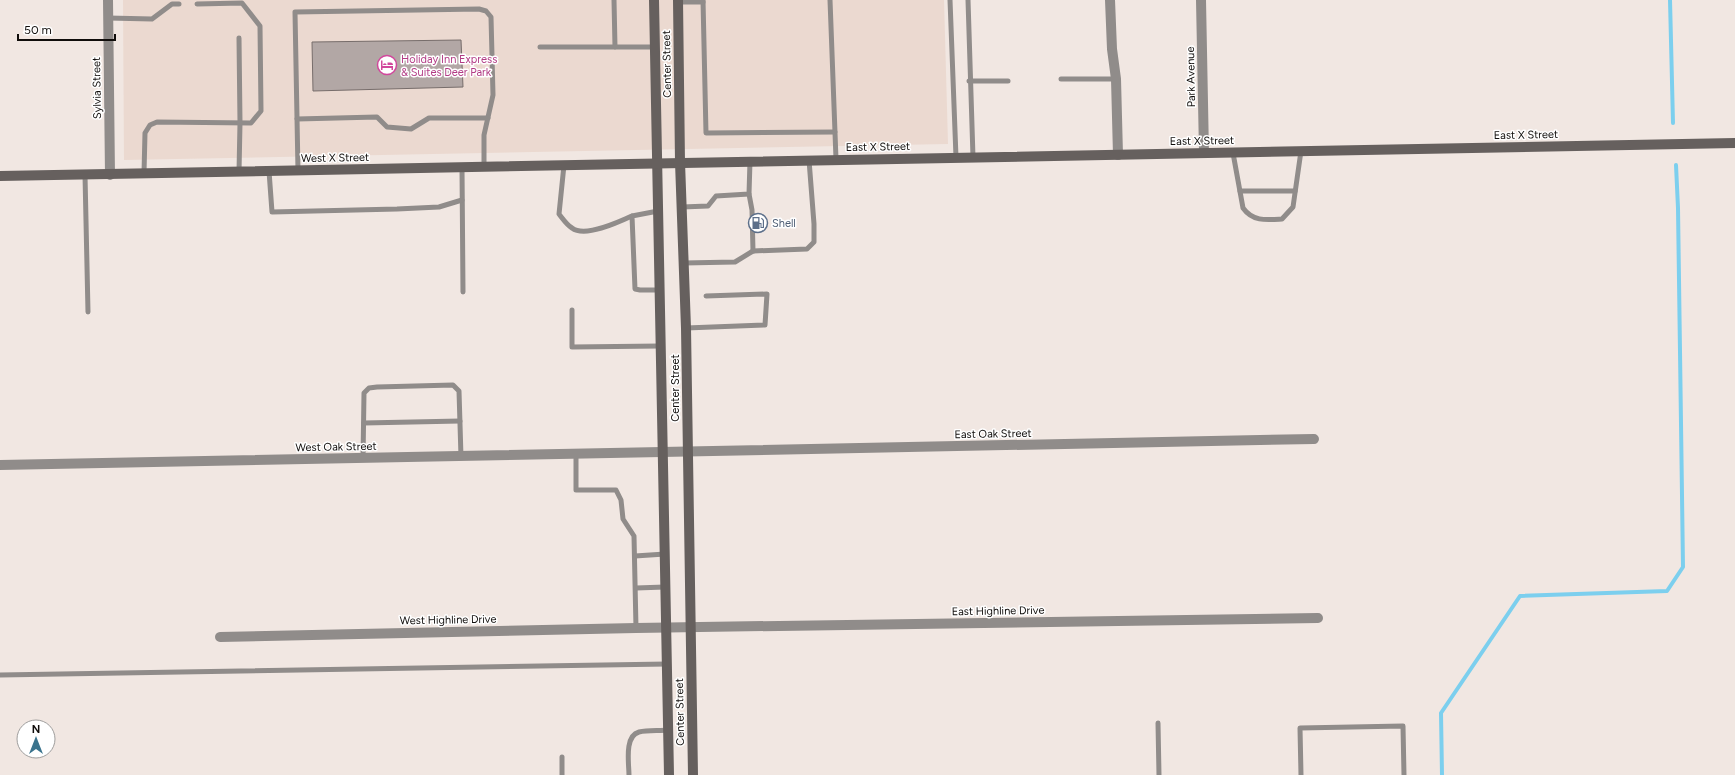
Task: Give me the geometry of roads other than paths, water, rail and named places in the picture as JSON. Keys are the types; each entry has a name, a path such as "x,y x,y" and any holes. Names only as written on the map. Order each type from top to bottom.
{"street":[{"name":"Sylvia Street","path":"108,0 110,175"},
{"name":"Center Street","path":"654,0 660,346 668,453 664,554 669,775"},
{"path":"1110,0 1112,49 1116,79 1118,155"},
{"name":"Park Avenue","path":"1201,0 1204,153"},
{"name":"Center Street","path":"678,1 680,162 686,328 693,775"},
{"name":"East X Street","path":"670,162 1735,143"},
{"name":"West X Street","path":"0,176 462,168 670,162"},
{"name":"East Oak Street","path":"668,453 1314,439"},
{"name":"West Oak Street","path":"0,466 668,453"},
{"name":"East Highline Drive","path":"677,628 1318,618"},
{"name":"West Highline Drive","path":"220,637 677,628"}],"lane":[{"path":"614,0 615,48"},
{"path":"830,0 836,159"},
{"path":"950,0 956,157"},
{"path":"968,0 973,157"},
{"path":"678,1 703,1 706,133 835,132"},
{"path":"144,174 145,133 150,126 157,122 251,123 261,111 260,26 242,2 197,4"},
{"path":"108,18 152,19 172,4 179,4"},
{"path":"298,171 295,12 480,9 486,11 492,17 493,94 484,135 484,167"},
{"path":"239,38 239,172"},
{"path":"540,48 655,48"},
{"path":"1061,79 1116,79"},
{"path":"970,81 1008,81"},
{"path":"297,119 377,117 387,127 411,129 429,118 488,118"},
{"path":"1233,153 1243,208 1248,215 1262,220 1282,219 1293,207 1301,151"},
{"path":"684,264 735,262 754,251 807,249 814,242 809,160"},
{"path":"750,161 749,194 752,210 754,251"},
{"path":"564,165 559,214 573,229 583,231 608,226 632,216 658,211"},
{"path":"462,168 463,292"},
{"path":"269,171 272,212 439,207 462,200"},
{"path":"85,175 88,312"},
{"path":"1240,192 1295,191"},
{"path":"682,207 708,206 716,196 749,194"},
{"path":"632,216 635,289 659,290"},
{"path":"686,328 765,325 767,294 706,296"},
{"path":"572,310 572,348 660,346"},
{"path":"363,459 364,393 369,388 453,385 459,391 461,457"},
{"path":"364,422 460,421"},
{"path":"576,454 576,490 616,490 621,500 623,519 634,536 636,628"},
{"path":"635,556 664,554"},
{"path":"636,588 665,586"},
{"path":"0,675 667,664"},
{"path":"1158,723 1159,775"},
{"path":"1301,775 1300,728 1403,726 1404,775"},
{"path":"629,775 629,748 634,736 639,732 668,730"},
{"path":"562,757 562,775"}],"waterway":[{"path":"1670,0 1673,123"},
{"path":"1442,775 1441,713 1520,596 1667,591 1683,567 1678,208 1676,165"}],"place":[{"name":"Holiday Inn Express & Suites Deer Park","path":"387,65"},
{"name":"Shell","path":"758,223"}]}
